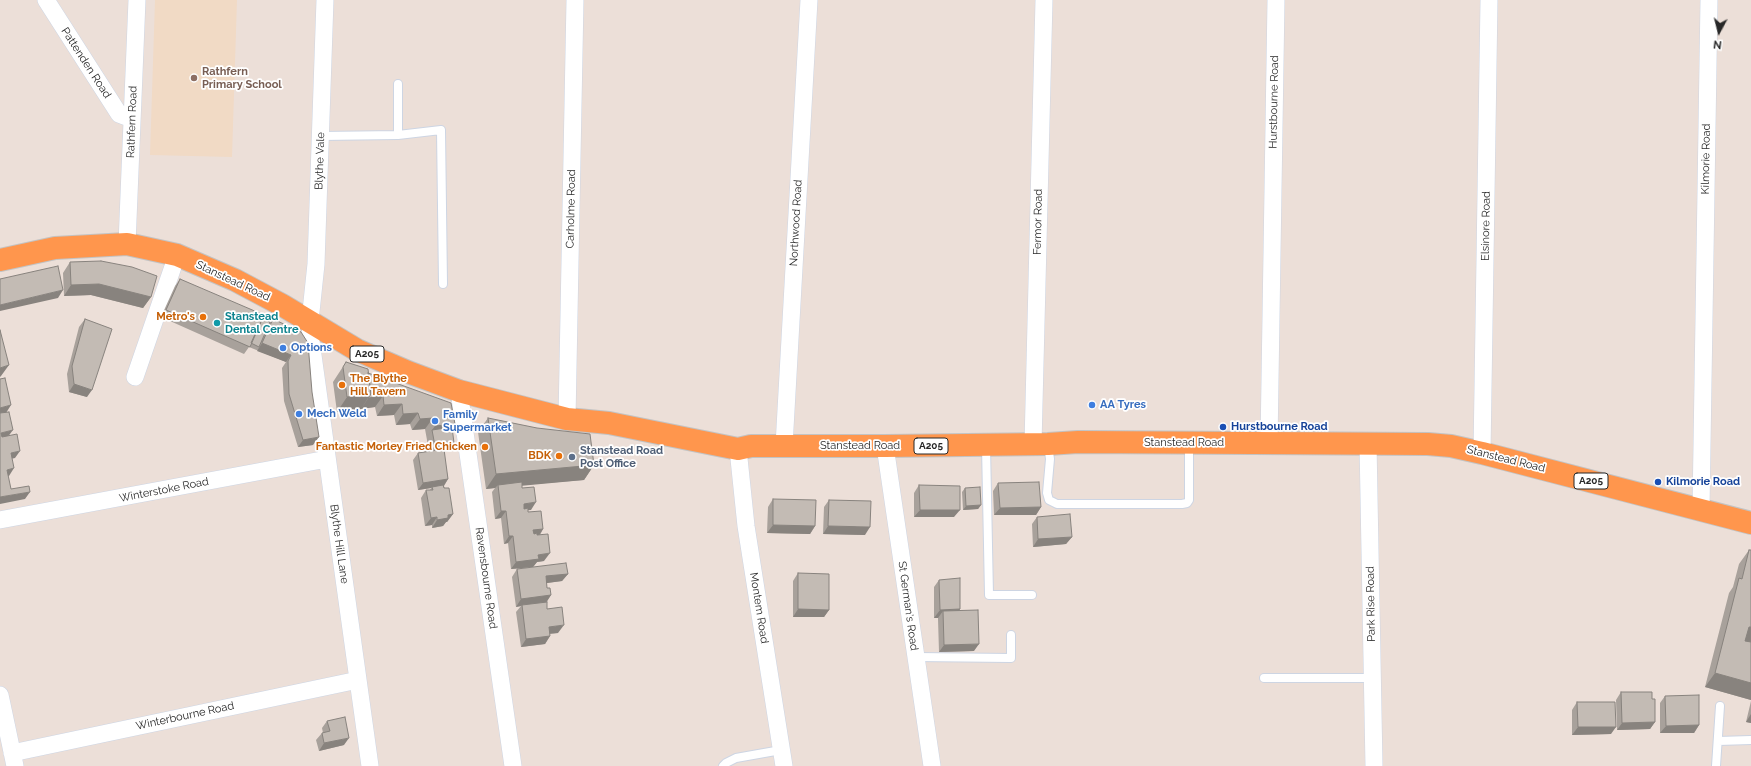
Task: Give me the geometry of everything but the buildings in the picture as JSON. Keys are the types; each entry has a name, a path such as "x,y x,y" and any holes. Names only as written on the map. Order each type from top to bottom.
{"highway":[{"name":"Stanstead Road","path":"0,260 55,248 128,244 177,255 234,280 310,321 357,350 408,372 459,390 567,419 609,423 738,449 751,446 986,445 1078,442 1368,442 1428,444 1451,446 1482,453 1751,523"}],"street":[{"name":"Pattenden Road","path":"46,0 119,114 132,118"},
{"name":"Rathfern Road","path":"128,244 137,0"},
{"name":"Blythe Vale","path":"310,321 316,264 325,0"},
{"name":"Carholme Road","path":"567,419 575,0"},
{"name":"Northwood Road","path":"784,446 809,0"},
{"name":"Fermor Road","path":"1040,444 1044,0"},
{"name":"Hurstbourne Road","path":"1269,443 1276,0"},
{"name":"Elsinore Road","path":"1482,453 1489,0"},
{"name":"Kilmorie Road","path":"1701,509 1709,0"},
{"path":"135,377 177,255"},
{"name":"Blythe Hill Lane","path":"310,321 311,341 370,766"},
{"name":"Ravensbourne Road","path":"459,390 513,766"},
{"name":"Park Rise Road","path":"1368,442 1374,766"},
{"name":"St German's Road","path":"885,446 932,766"},
{"name":"Montem Road","path":"738,449 746,526 782,758"},
{"name":"Winterstoke Road","path":"0,520 327,459"},
{"name":"Winterbourne Road","path":"14,759 358,680"},
{"path":"0,695 14,759"}],"lane":[{"path":"398,84 398,134"},
{"path":"321,136 398,134 441,130 443,284"},
{"path":"1040,444 1050,459 1047,493 1049,500 1057,504 1174,504 1187,503 1190,500 1189,443"},
{"path":"986,445 989,595 1032,595"},
{"path":"916,657 1011,658 1011,635"},
{"path":"1264,678 1372,678"},
{"path":"1716,766 1720,706"},
{"path":"1718,741 1751,740"},
{"path":"723,766 736,758 782,758"}],"shaded area":[{"name":"Rathfern Primary School","path":"155,0 237,0 232,157 150,155"}],"place":[{"name":"Rathfern Primary School","path":"194,78"},
{"name":"Metro's","path":"203,317"},
{"name":"Stanstead Dental Centre","path":"217,323"},
{"name":"Options","path":"283,348"},
{"name":"The Blythe Hill Tavern","path":"342,385"},
{"name":"AA Tyres","path":"1092,405"},
{"name":"Mech Weld","path":"299,414"},
{"name":"Family Supermarket","path":"435,421"},
{"name":"Hurstbourne Road","path":"1223,427"},
{"name":"Fantastic Morley Fried Chicken","path":"485,447"},
{"name":"BDK","path":"559,456"},
{"name":"Stanstead Road Post Office","path":"572,457"},
{"name":"Kilmorie Road","path":"1658,482"}]}
